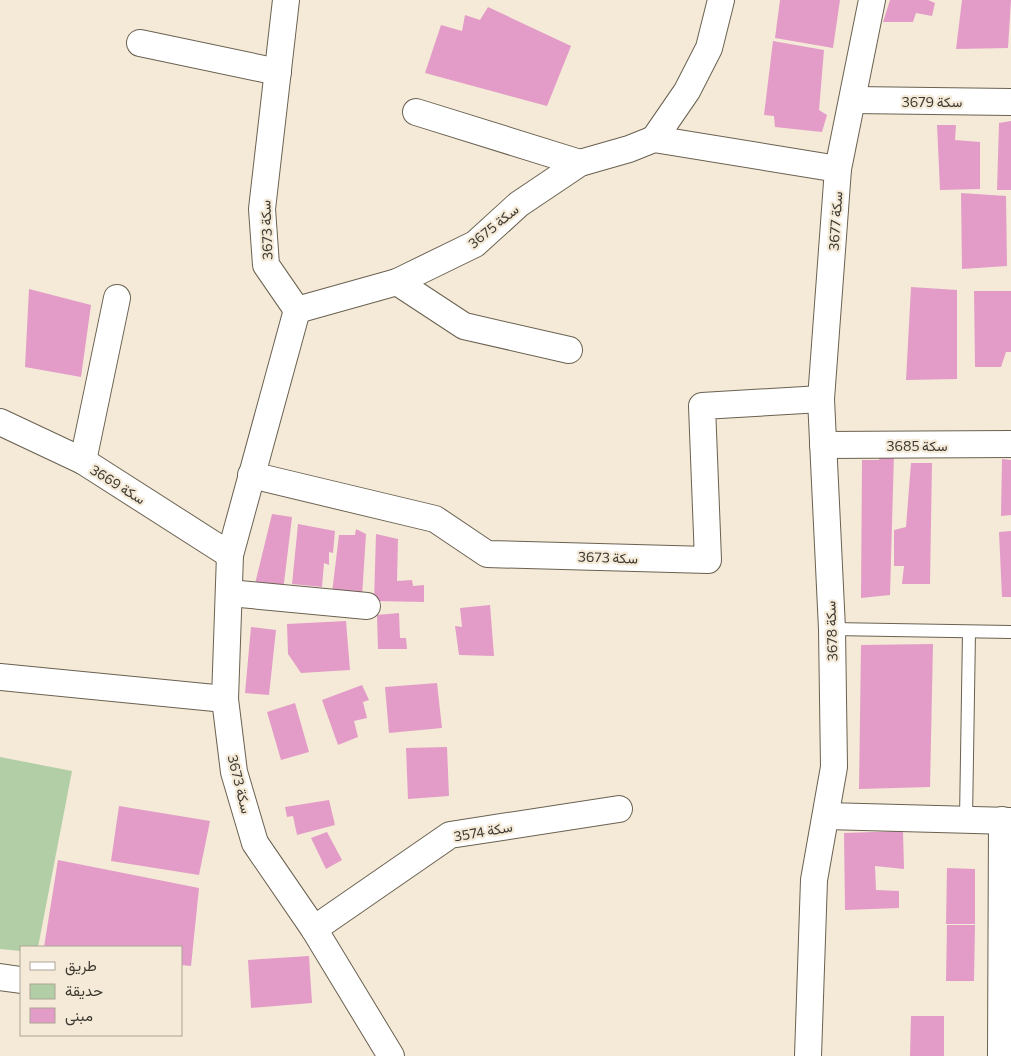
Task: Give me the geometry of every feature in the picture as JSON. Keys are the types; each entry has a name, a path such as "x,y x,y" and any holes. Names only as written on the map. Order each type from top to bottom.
{"street":[{"name":"سكة 3673","path":"286,0 262,209 266,265 297,310 230,555 225,699 234,772 255,843 314,929 391,1056"},
{"path":"721,0 709,48 687,91 654,139 838,169"},
{"name":"سكة 3677","path":"823,445 821,399 838,169 872,0"},
{"path":"140,43 278,72"},
{"name":"سكة 3679","path":"853,100 1011,102"},
{"path":"416,112 580,163"},
{"name":"سكة 3675","path":"297,310 398,282 475,244 519,204 580,163 629,149 654,139"},
{"path":"398,282 464,326 569,350"},
{"path":"83,461 117,298"},
{"name":"سكة 3673","path":"251,475 435,519 487,554 708,560 702,406 821,399"},
{"name":"سكة 3669","path":"0,422 83,461 230,555"},
{"name":"سكة 3685","path":"823,445 1011,444"},
{"name":"سكة 3678","path":"808,1056 814,880 834,767 832,628 823,445"},
{"path":"229,594 367,606"},
{"path":"0,677 225,699"},
{"name":"سكة 3574","path":"314,929 450,835 620,809"},
{"path":"826,816 1006,820 1001,1056"},
{"path":"0,977 20,980"}],"lane":[{"path":"832,628 1011,632"},
{"path":"966,819 969,632"}],"green space":[{"path":"0,757 72,771 38,946 20,946 20,951 0,949"}],"building":[{"path":"780,0 840,0 833,48 775,38"},
{"path":"890,0 928,0 935,3 932,16 916,13 913,22 883,22"},
{"path":"962,0 1011,0 1008,48 956,49"},
{"path":"488,7 571,46 547,106 425,73 441,25 462,31 465,15 480,20"},
{"path":"773,41 824,50 819,110 827,115 822,132 775,127 774,116 764,115"},
{"path":"1011,121 1011,190 997,190 999,123"},
{"path":"937,125 956,125 955,140 980,142 980,189 940,190"},
{"path":"961,193 1006,196 1007,266 962,269"},
{"path":"911,287 957,290 957,379 906,380"},
{"path":"29,289 91,305 81,377 25,367"},
{"path":"974,291 1011,291 1011,352 1006,352 1001,367 975,367"},
{"path":"881,453 894,454 890,595 861,598 862,460 879,460"},
{"path":"1002,459 1011,460 1011,515 1001,516"},
{"path":"911,463 932,463 930,584 902,584 904,566 894,566 894,530 906,527"},
{"path":"272,514 292,517 283,591 254,588"},
{"path":"298,524 335,531 333,553 329,552 329,565 324,563 322,587 292,584"},
{"path":"356,529 366,534 362,597 332,593 339,535 355,535"},
{"path":"1011,531 1011,597 1002,597 999,532"},
{"path":"376,534 398,539 397,581 412,580 413,586 424,585 424,602 374,601"},
{"path":"490,605 494,656 459,655 455,626 462,627 460,608"},
{"path":"399,613 400,638 406,638 407,649 378,649 377,615"},
{"path":"346,621 350,670 301,673 288,654 287,624"},
{"path":"251,627 276,630 269,695 245,693"},
{"path":"933,644 930,787 859,789 861,645"},
{"path":"437,683 442,728 389,733 385,687"},
{"path":"362,685 369,700 363,702 367,718 354,721 358,737 338,745 322,700"},
{"path":"295,703 309,752 281,760 267,712"},
{"path":"447,747 449,796 408,799 406,748"},
{"path":"329,800 335,825 297,835 293,816 287,817 285,807"},
{"path":"119,806 210,821 199,875 111,861"},
{"path":"903,831 904,869 875,866 876,890 899,891 899,908 845,910 844,833"},
{"path":"327,832 342,860 326,869 311,838"},
{"path":"58,860 199,888 191,966 182,965 182,946 44,946"},
{"path":"947,868 975,869 975,924 946,924"},
{"path":"947,925 975,925 974,981 946,981"},
{"path":"309,956 312,1003 251,1008 248,960"},
{"path":"911,1016 944,1016 944,1056 910,1056"}]}
